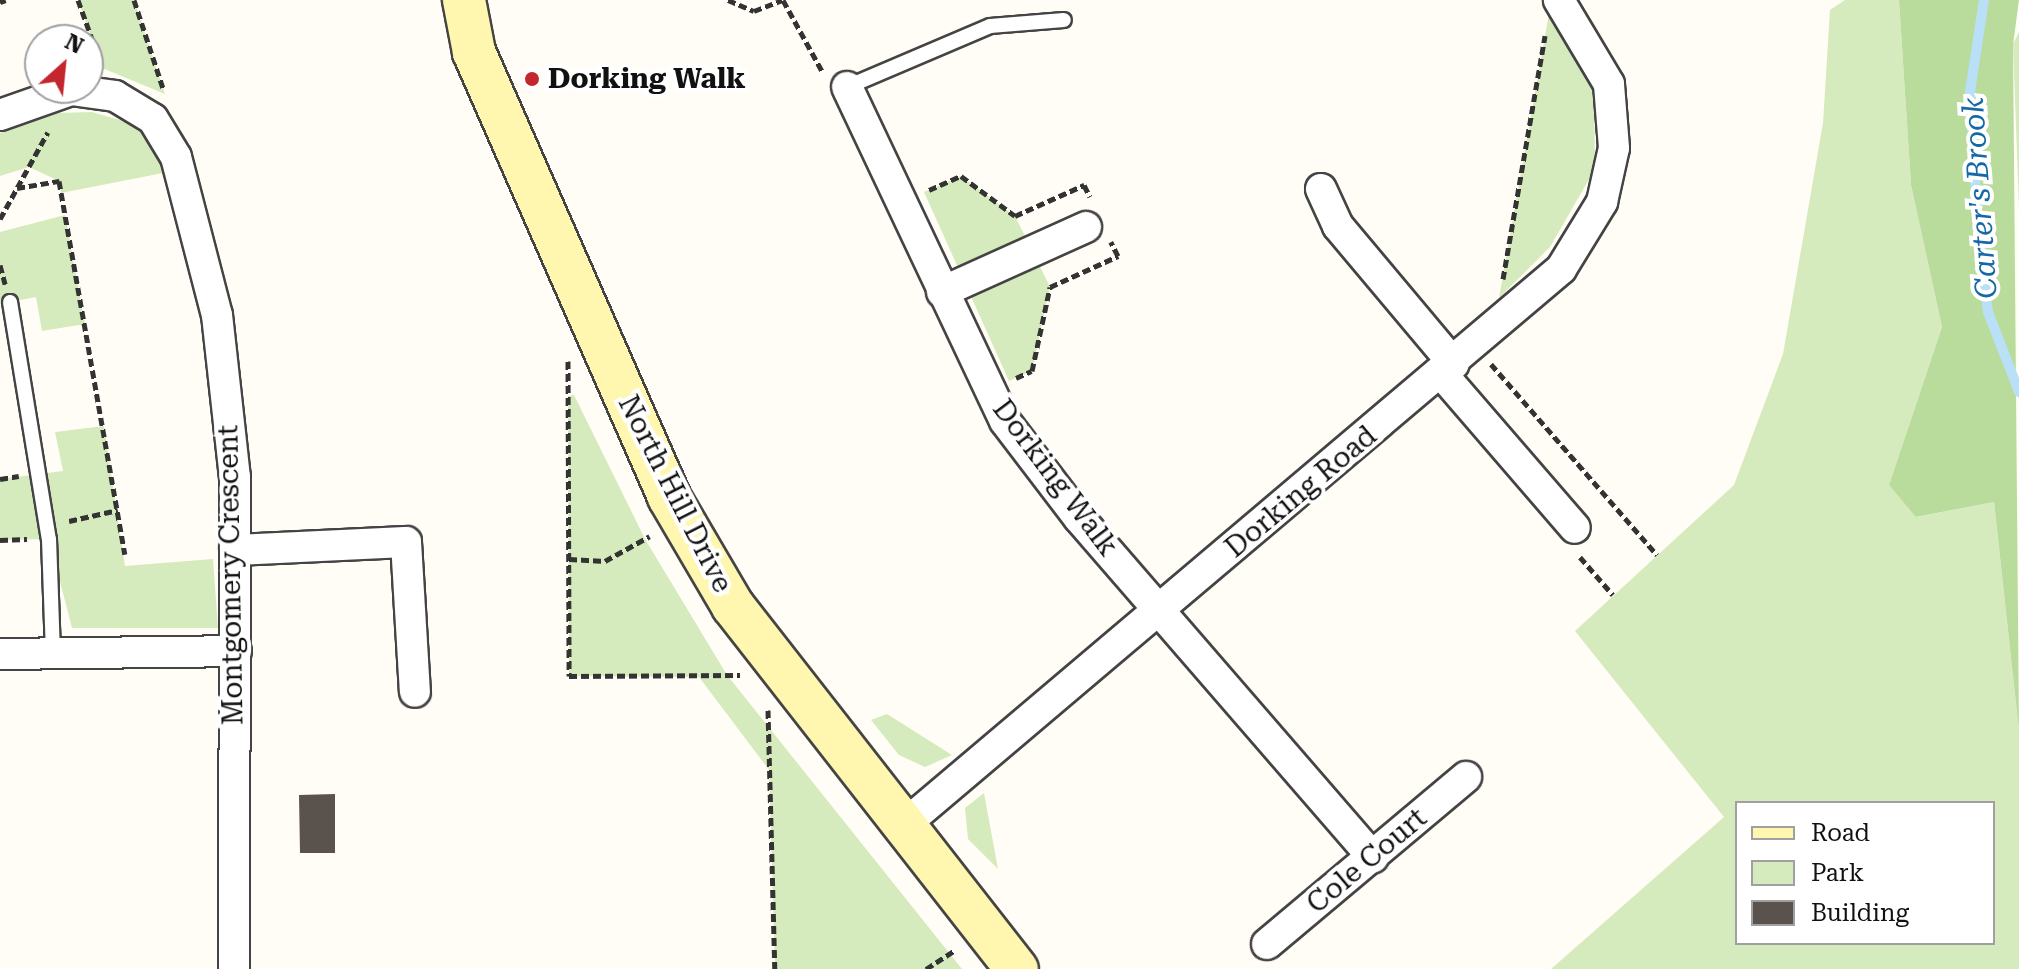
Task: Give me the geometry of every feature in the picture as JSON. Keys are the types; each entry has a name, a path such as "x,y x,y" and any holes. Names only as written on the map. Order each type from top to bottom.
{"street":[{"name":"North Hill Drive","path":"464,0 474,52 682,519 774,671 904,825 1017,969"},
{"name":"Dorking Road","path":"904,825 1466,353 1561,269 1590,225 1609,176 1614,148 1609,84 1553,13"},
{"name":"Dorking Walk","path":"847,87 1005,421 1160,611"},
{"path":"104,96 135,105 167,136"},
{"path":"0,115 36,104"},
{"name":"Montgomery Crescent","path":"167,136 217,315 235,477 234,969"},
{"path":"1321,189 1338,226 1466,353 1575,528"},
{"path":"942,292 1086,227"},
{"path":"235,550 406,542 415,692"},
{"path":"1160,611 1373,858"},
{"path":"0,654 236,651"},
{"name":"Cole Court","path":"1267,944 1466,777"}],"lane":[{"path":"847,87 990,26 1064,20"},
{"path":"10,302 49,539 53,653"}],"path":[{"path":"78,0 86,24"},
{"path":"134,0 168,105 167,136"},
{"path":"728,0 754,11 783,0 818,69 847,87"},
{"path":"1553,13 1466,353 1657,555"},
{"path":"0,219 73,104"},
{"path":"17,188 59,181 125,554"},
{"path":"568,350 569,676 774,671 775,969"},
{"path":"569,559 605,561 682,519"}],"green space":[{"path":"78,0 134,0 165,94 104,69 104,24 86,24"},
{"path":"1845,0 1899,0 1911,185 1942,327 1889,485 1917,517 1994,502 2019,731 2019,969 1551,969 1724,817 1575,631 1734,485 1783,354 1823,123 1830,10"},
{"path":"1899,0 2019,0 2013,45 2019,731 1994,502 1916,517 1889,485 1942,327 1911,185"},
{"path":"1549,13 1594,89 1595,169 1550,247 1499,298"},
{"path":"2019,32 2019,209 2013,44"},
{"path":"92,112 137,125 155,146 163,173 61,193 59,181 29,167 0,176 0,133 58,113"},
{"path":"961,176 1015,216 1050,287 1032,371 1009,381 924,192"},
{"path":"65,215 85,324 42,331 36,297 0,304 0,232"},
{"path":"574,395 645,539 727,675 962,969 775,969 769,770 699,677 569,676 568,396"},
{"path":"104,426 125,566 213,559 218,628 72,628 49,539 0,540 0,479 63,471 55,432"},
{"path":"887,714 952,755 925,767 899,755 871,720"},
{"path":"984,793 998,869 968,839 965,808"}],"building":[{"path":"335,794 335,853 300,853 299,795"}],"waterway":[{"name":"Carter's Brook","path":"1984,0 1970,92 1977,213 1988,312 2019,392"}],"place":[{"name":"Dorking Walk","path":"532,79"}]}
